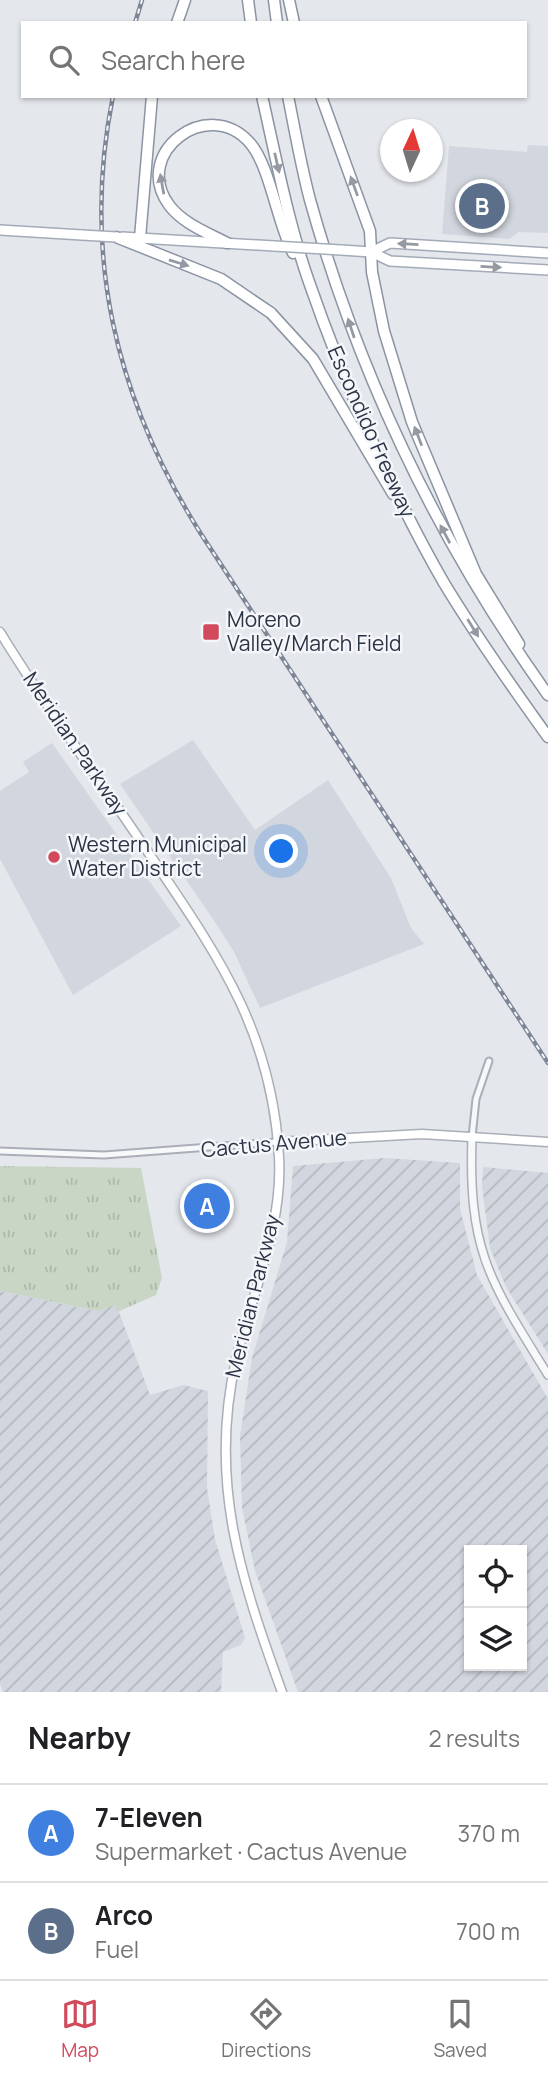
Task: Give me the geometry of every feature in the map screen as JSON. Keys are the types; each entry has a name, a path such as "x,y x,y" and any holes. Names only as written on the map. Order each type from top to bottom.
{"highway":[{"path":"178,21 185,0"},
{"path":"248,0 251,21"},
{"path":"274,0 277,21"},
{"path":"289,0 294,21"},
{"path":"141,239 152,98"},
{"name":"Escondido Freeway","path":"262,98 286,205 308,280 333,349 413,527 485,648 548,737"},
{"name":"Escondido Freeway","path":"288,98 310,199 351,328 405,458 465,572 548,694"},
{"path":"322,98 370,231 384,331 412,422 476,574 548,694"},
{"path":"227,243 175,212 161,188 161,160 171,142 191,128 205,124 230,128 254,149 285,238 308,280"},
{"path":"116,237 221,279 248,295 291,332 313,359 413,527"}],"main road":[{"path":"0,230 371,252 390,261 548,270"},
{"path":"371,252 390,243 548,253"},
{"name":"Meridian Parkway","path":"0,632 214,949 230,976 261,1050 277,1142 278,1179 272,1234 230,1387 224,1470 237,1559 282,1692"},
{"name":"Cactus Avenue","path":"277,1142 396,1135 548,1142"}],"street":[{"path":"489,1061 477,1091 472,1137 471,1191 479,1248 495,1289 548,1375"},
{"name":"Cactus Avenue","path":"0,1151 104,1155 277,1142"}],"shaded area":[{"path":"528,145 548,146 548,233 519,232 509,239 442,234 449,146 527,152"},
{"path":"193,740 255,830 328,780 391,878 411,928 424,944 260,1008 234,952 120,784"},
{"path":"52,743 181,926 73,995 0,859 0,791 29,772 23,762"},
{"path":"384,1158 460,1163 460,1209 477,1275 548,1399 548,1692 298,1692 255,1571 242,1507 240,1436 252,1358 287,1242 293,1166"},
{"path":"483,1167 548,1173 548,1354 506,1287 490,1248 482,1186"},
{"path":"0,1291 97,1311 116,1304 150,1395 183,1385 208,1391 207,1488 215,1539 245,1638 241,1645 223,1652 221,1692 3,1692 0,1684"}],"green space":[{"path":"0,1166 141,1168 162,1278 156,1295 117,1312 115,1305 98,1311 0,1291"}],"railway":[{"path":"136,21 142,0"},
{"path":"113,98 104,155 101,213 104,269 113,324 127,378 147,431 201,534 548,1063"}],"place":[{"name":"Arco","path":"482,206"},
{"name":"Moreno Valley/March Field","path":"211,632"},
{"name":"Western Municipal Water District","path":"54,857"},
{"name":"7-Eleven","path":"207,1206"}]}
